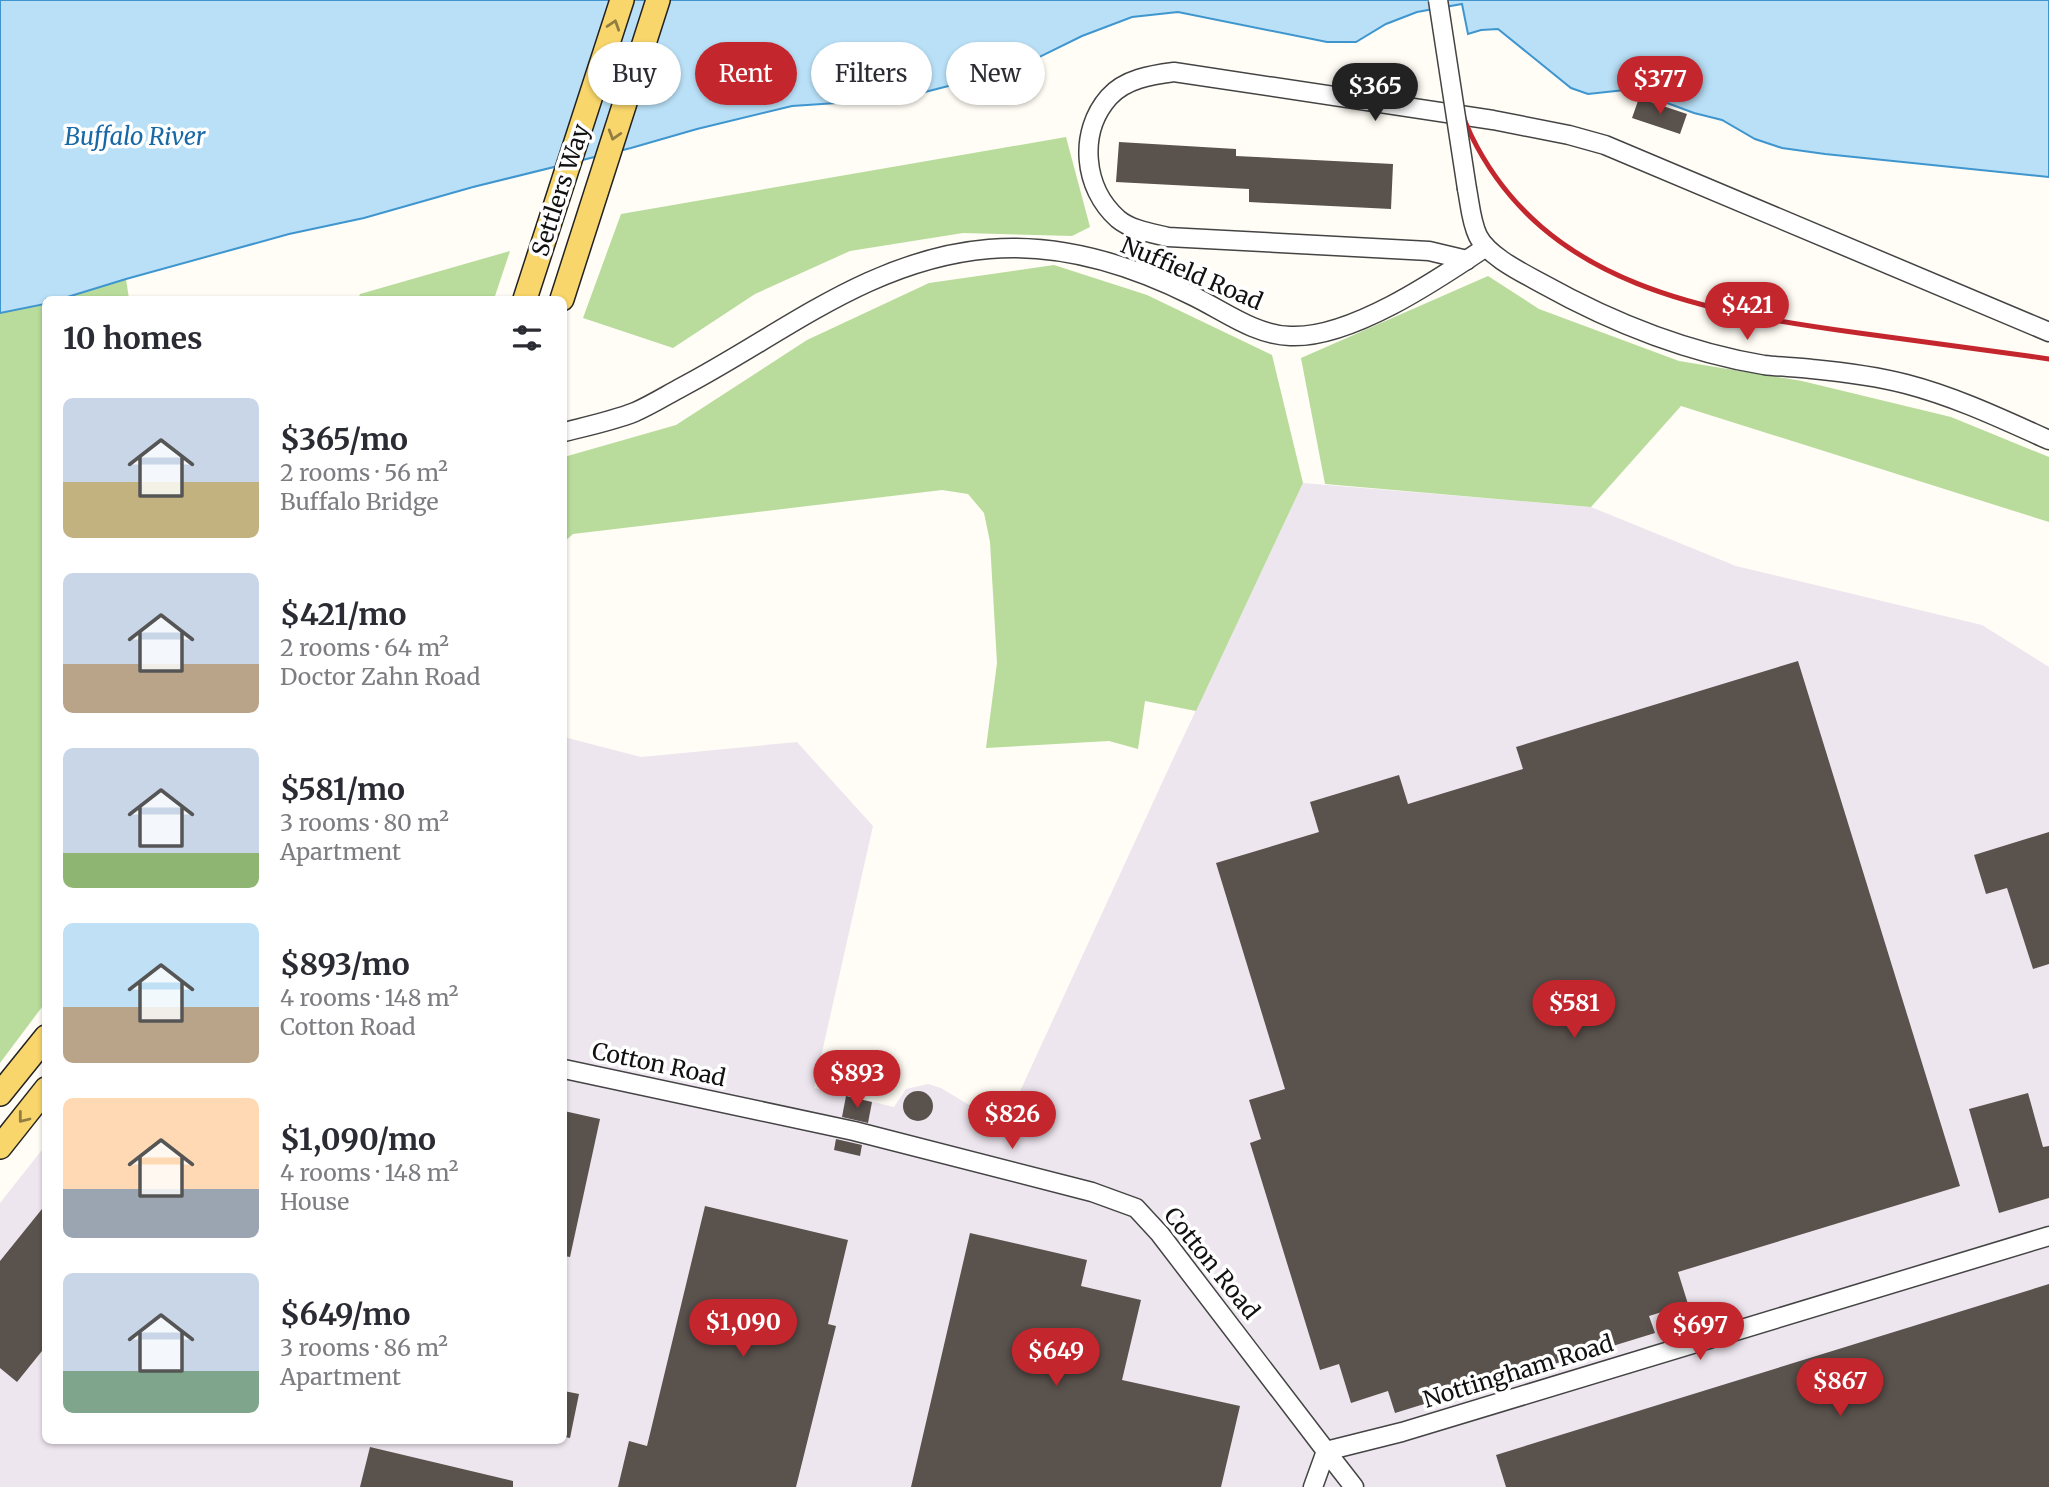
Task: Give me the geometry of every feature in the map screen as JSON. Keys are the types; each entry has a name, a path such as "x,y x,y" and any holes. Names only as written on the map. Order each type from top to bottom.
{"main road":[{"name":"Settlers Way","path":"526,296 622,0"},
{"name":"Settlers Way","path":"563,296 658,0"},
{"path":"0,1094 42,1042"},
{"path":"0,1147 42,1094"}],"street":[{"path":"1438,0 1467,189 1478,235 1486,247 1509,264 1574,301 1653,336 1765,365 1854,374 1905,384 1979,408 2049,440"},
{"path":"1467,260 1429,251 1168,237 1131,226 1118,219 1098,195 1088,159 1088,143 1093,124 1110,96 1122,86 1152,75 1174,72 1493,120 1569,135 1605,145 2049,332"},
{"name":"Nuffield Road","path":"567,431 611,421 638,411 843,293 887,273 949,256 989,249 1050,251 1085,257 1153,278 1193,295 1252,327 1289,336 1304,336 1326,331 1382,310 1420,290 1486,247"},
{"name":"Cotton Road","path":"567,1070 867,1134 1092,1192 1136,1208 1160,1234 1326,1451"},
{"name":"Nottingham Road","path":"1326,1451 1402,1432 2049,1236"},
{"path":"1312,1487 1326,1451"},
{"path":"1326,1451 1354,1487"}],"shaded area":[{"path":"1303,483 1591,507 1736,566 1982,625 2049,667 2049,1487 0,1487 0,1203 42,1150 42,1444 567,1444 567,738 641,757 797,742 873,826 814,1088 894,1107 906,1089 928,1084 941,1088 1004,1126"}],"green space":[{"path":"1066,137 1090,227 1072,236 963,233 850,251 755,294 673,348 583,318 621,214"},
{"path":"510,251 495,296 359,296"},
{"path":"1054,265 1147,295 1272,355 1303,483 1196,711 1145,701 1138,749 1109,741 986,748 997,663 990,542 984,513 968,494 942,490 573,534 567,539 567,456 676,425 807,340 929,283"},
{"path":"1488,276 1539,309 1679,361 1802,381 1951,417 2049,457 2049,522 1681,406 1591,507 1325,484 1301,358"},
{"path":"126,279 129,296 71,296"},
{"path":"42,305 42,1007 0,1063 0,313"}],"water":[{"name":"Buffalo River","path":"0,0 2049,0 2049,177 1782,148 1755,139 1722,120 1694,113 1635,91 1588,94 1571,88 1498,29 1468,34 1462,4 1417,12 1386,24 1356,42 1327,42 1178,12 1132,17 1082,36 1045,54 1045,42 946,42 946,87 932,90 932,42 811,42 811,105 792,106 697,129 364,218 289,234 71,296 42,296 42,305 0,313"}],"building":[{"path":"1639,98 1687,114 1680,134 1632,118"},
{"path":"1119,142 1236,149 1236,156 1393,164 1391,209 1249,202 1249,189 1116,182"},
{"path":"1798,661 1960,1186 1678,1272 1688,1304 1649,1316 1655,1333 1395,1413 1388,1391 1351,1403 1339,1364 1320,1370 1250,1143 1261,1139 1249,1100 1285,1089 1216,863 1319,832 1310,802 1399,775 1408,804 1523,769 1516,747"},
{"path":"2049,832 2049,964 2033,969 2007,888 1986,894 1974,855"},
{"path":"918,1091 929,1095 933,1106 929,1117 918,1121 907,1117 903,1106 907,1095"},
{"path":"2028,1093 2043,1147 2049,1146 2049,1198 1999,1213 1969,1109"},
{"path":"846,1096 872,1102 868,1123 842,1117"},
{"path":"567,1112 600,1119 570,1257 567,1256"},
{"path":"836,1139 862,1145 860,1156 834,1150"},
{"path":"705,1206 848,1240 828,1324 836,1326 796,1487 618,1487 629,1441 647,1446"},
{"path":"42,1209 42,1351 17,1382 0,1368 0,1261"},
{"path":"970,1233 1087,1260 1081,1286 1141,1300 1122,1380 1240,1406 1221,1487 911,1487"},
{"path":"2049,1284 2049,1487 1506,1487 1496,1455"},
{"path":"567,1392 579,1394 570,1438 567,1438"},
{"path":"370,1447 513,1481 513,1487 360,1487"}],"railway":[{"path":"1442,0 1455,86 1471,135 1503,186 1542,227 1586,259 1636,283 1689,301 1745,315 2049,359"}]}
